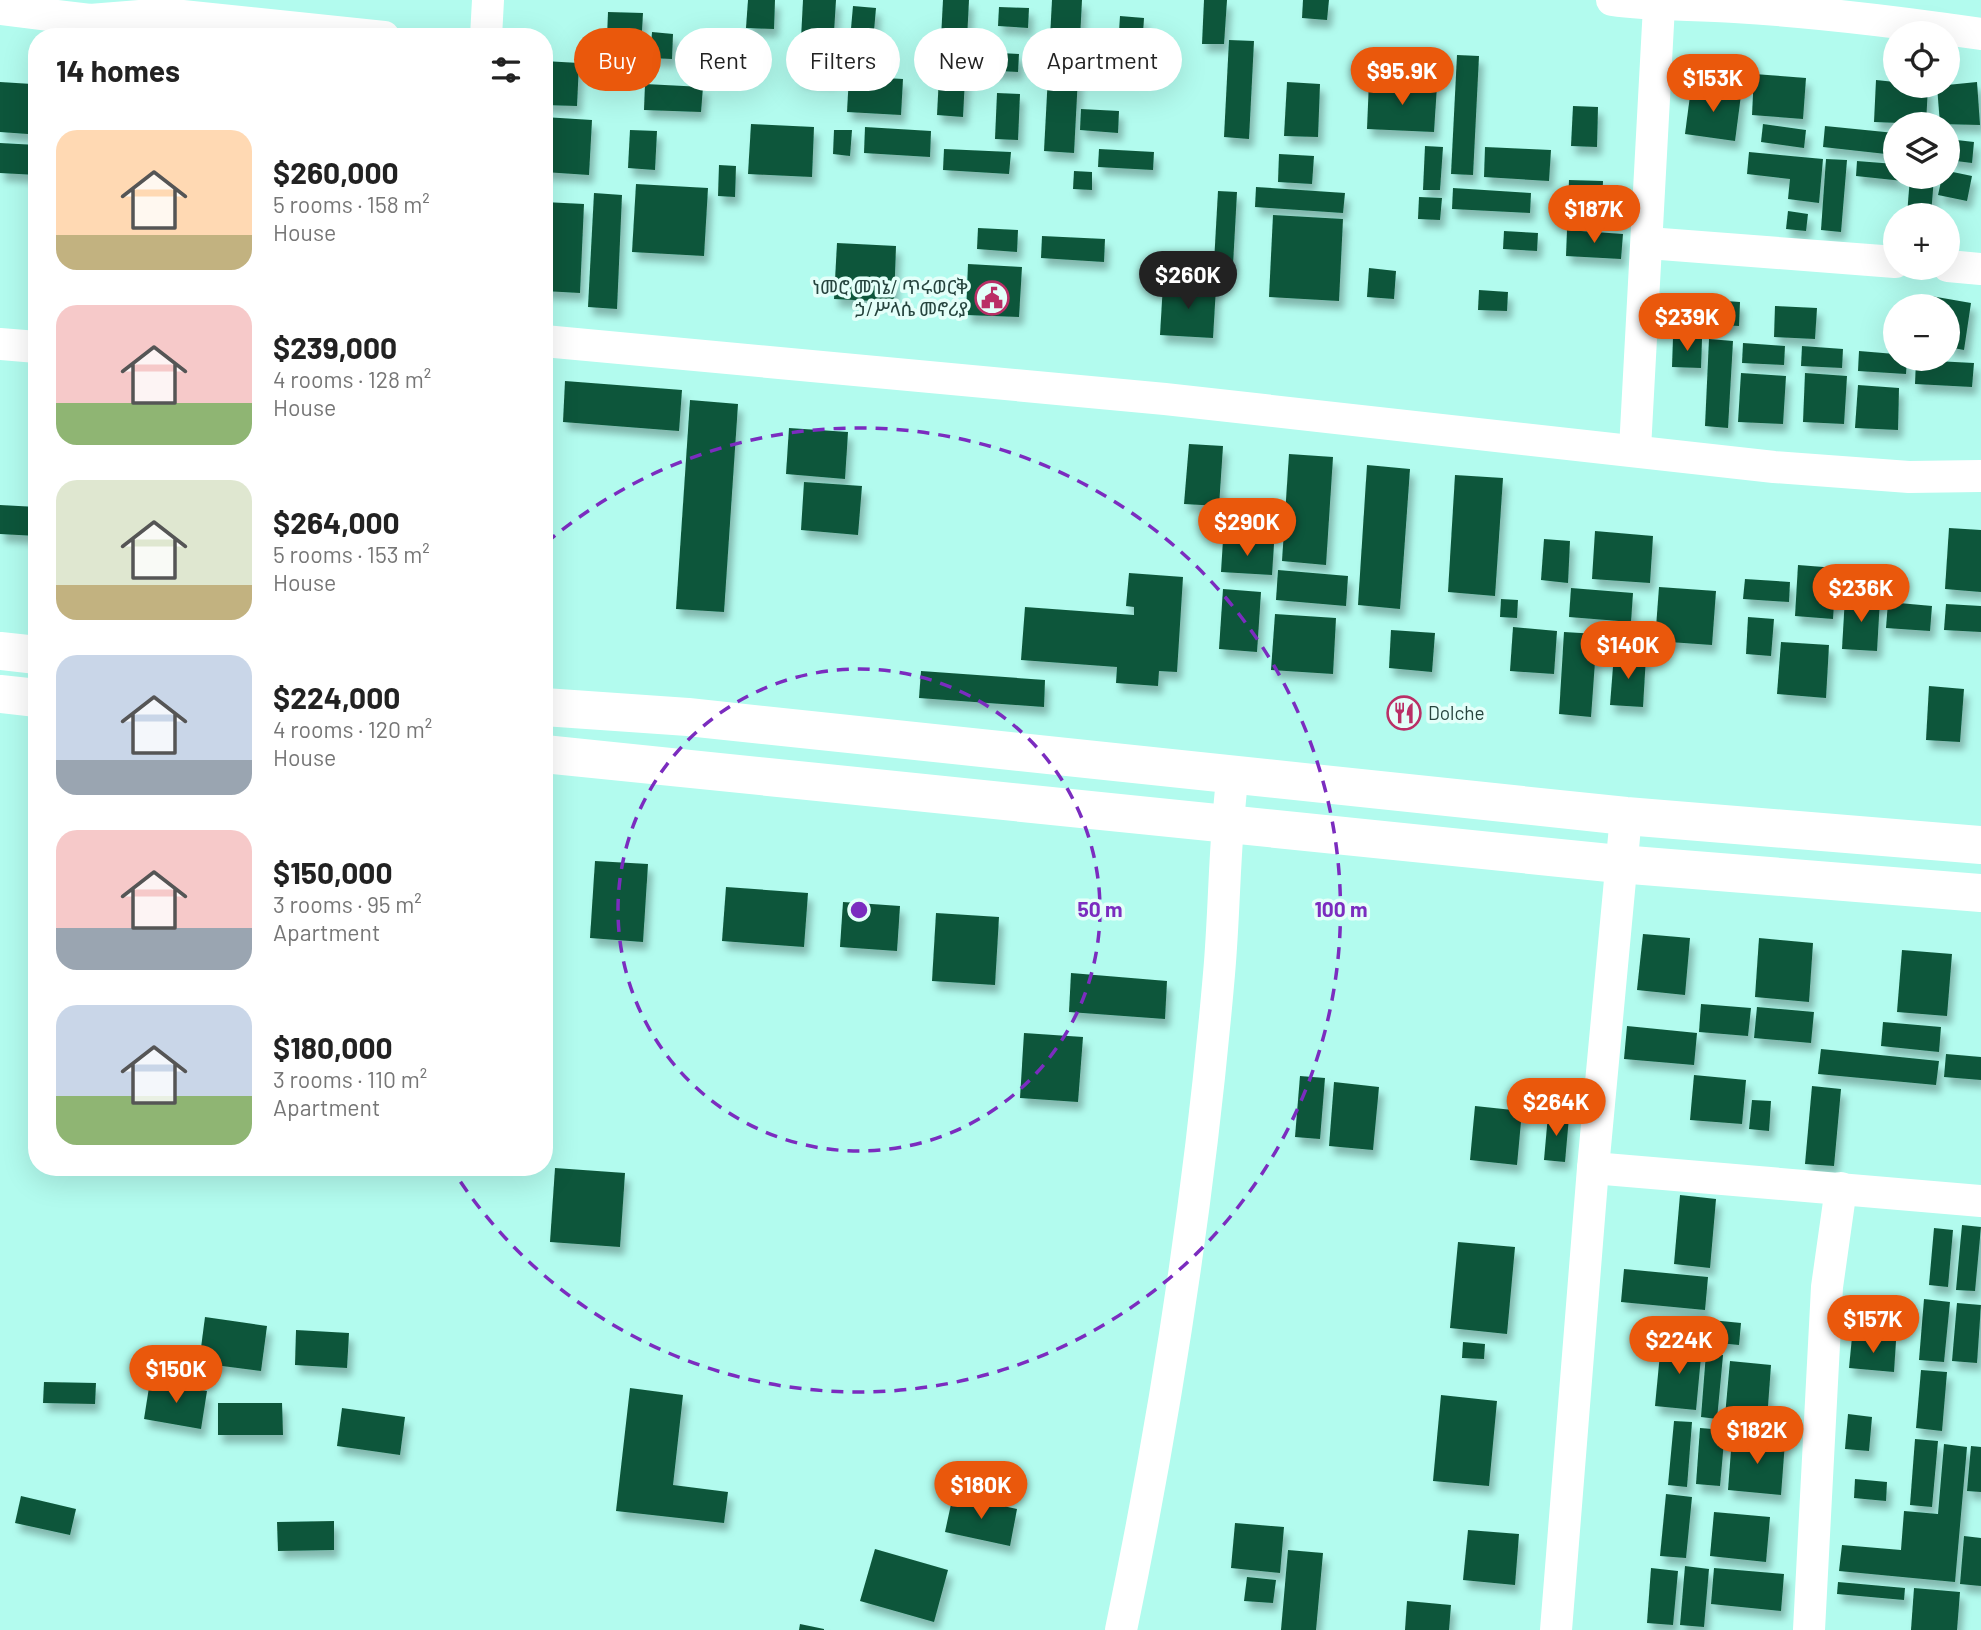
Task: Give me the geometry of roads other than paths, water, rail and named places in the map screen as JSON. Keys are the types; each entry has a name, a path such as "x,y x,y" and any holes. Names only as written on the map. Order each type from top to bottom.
{"main road":[{"path":"0,651 28,654"},
{"path":"0,694 28,697"},
{"path":"553,708 688,717 1626,816 1981,845"},
{"path":"553,755 1619,864 1981,893"}],"street":[{"path":"486,28 488,0"},
{"path":"1612,0 1660,6 1733,7 1893,21 1981,34"},
{"path":"1635,449 1660,6"},
{"path":"0,9 90,20 164,14 298,28"},
{"path":"1648,243 1883,261"},
{"path":"1960,267 1981,269"},
{"path":"553,342 1165,399 1635,449 1774,467 1909,477 1981,476"},
{"path":"0,344 28,346"},
{"path":"1121,1630 1185,1285 1219,972 1226,823 1233,773"},
{"path":"1556,1630 1619,864 1626,816"},
{"path":"1593,1168 1981,1201"},
{"path":"1809,1630 1827,1287 1841,1188"}],"place":[{"name":"ነመሮ መገኔ/ ጥሩወርቅ ኃ/ሥላሴ መኖሪያ","path":"992,298"},
{"name":"Dolche","path":"1404,713"}]}
